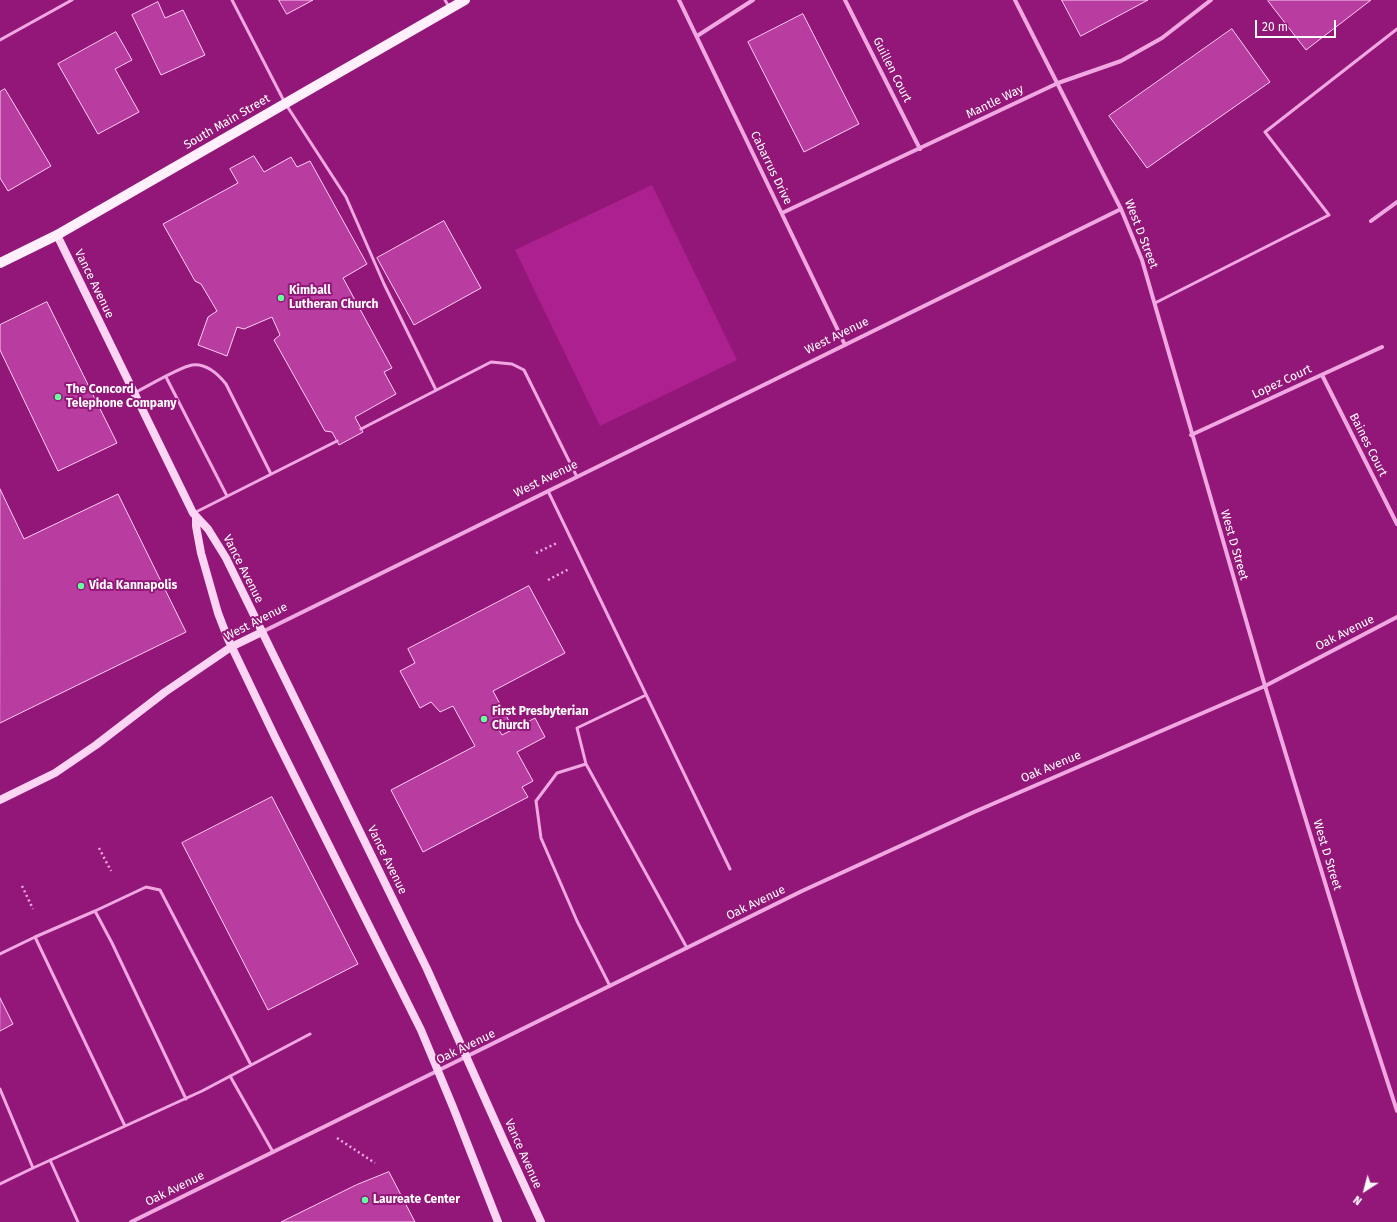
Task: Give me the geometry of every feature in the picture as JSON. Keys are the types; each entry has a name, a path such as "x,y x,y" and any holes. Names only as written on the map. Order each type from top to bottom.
{"main road":[{"name":"South Main Street","path":"0,263 57,235 286,103 447,4 465,0"}],"street":[{"name":"Cabarrus Drive","path":"679,0 845,345"},
{"path":"696,36 753,0"},
{"name":"Guillen Court","path":"845,0 920,149"},
{"name":"West D Street","path":"1015,0 1121,209 1142,260 1191,435 1265,686 1359,994 1397,1110"},
{"name":"Mantle Way","path":"782,213 1058,83 1121,61 1162,38 1211,0"},
{"path":"1372,221 1397,202"},
{"name":"West Avenue","path":"0,800 55,773 165,692 231,647 1121,209"},
{"name":"Vance Avenue","path":"57,235 194,515 201,553 218,613 231,647 413,1014 438,1071 498,1222"},
{"name":"Lopez Court","path":"1191,435 1382,347"},
{"name":"Baines Court","path":"1322,375 1397,524"},
{"name":"Vance Avenue","path":"194,515 202,521 208,529 226,558 427,969 502,1139 541,1222"},
{"name":"Oak Avenue","path":"131,1222 802,891 974,812 1265,686 1397,617"}],"lane":[{"path":"0,40 72,0"},
{"path":"232,0 286,103 346,197 384,284 436,390"},
{"path":"1155,303 1328,215 1265,132 1397,29"},
{"path":"361,429 491,362 512,364 524,370 577,477"},
{"path":"135,393 182,368 192,365 204,366 219,374 226,384 271,474"},
{"path":"166,377 226,496"},
{"path":"194,515 226,496 337,440"},
{"path":"548,491 730,869"},
{"path":"646,695 577,728 586,764 687,948"},
{"path":"586,764 557,773 536,801 541,838 577,921 610,986"},
{"path":"0,954 36,936 146,887 160,890 251,1065"},
{"path":"95,911 186,1099"},
{"path":"36,936 125,1126"},
{"path":"0,1184 186,1099 310,1034"},
{"path":"230,1076 273,1152"},
{"path":"0,1089 33,1168"},
{"path":"50,1160 78,1222"}],"path":[{"path":"536,553 569,536"},
{"path":"548,580 582,563"},
{"path":"99,848 111,871"},
{"path":"22,886 33,909"},
{"path":"322,1128 375,1163"}],"shaded area":[{"path":"652,185 737,360 600,426 515,250"}],"building":[{"path":"279,0 313,0 287,14"},
{"path":"1062,0 1148,0 1081,36"},
{"path":"1371,0 1306,50 1268,1"},
{"path":"158,2 165,18 183,10 205,55 161,75 132,15"},
{"path":"803,14 859,124 804,152 748,42"},
{"path":"1232,29 1270,82 1147,168 1109,116"},
{"path":"116,32 132,60 115,69 139,112 98,134 58,64"},
{"path":"5,89 51,166 8,191 0,178 0,92"},
{"name":"Kimball Lutheran Church","path":"254,156 264,172 291,157 297,167 310,161 367,264 343,278 392,368 384,372 396,394 355,417 363,432 339,445 332,432 325,431 274,340 280,335 272,317 244,329 237,327 227,356 198,345 208,317 217,311 201,284 195,281 163,224 238,183 230,169"},
{"path":"444,221 481,288 414,325 377,258"},
{"name":"The Concord Telephone Company","path":"47,302 117,443 58,471 0,350 0,325"},
{"name":"Vida Kannapolis","path":"0,489 24,539 118,494 186,632 0,723"},
{"name":"First Presbyterian Church","path":"529,586 565,653 493,691 509,721 497,727 502,735 535,718 545,737 517,752 533,781 522,787 528,797 423,852 391,790 475,746 453,706 440,712 431,702 420,708 400,671 415,663 408,649"},
{"path":"272,797 358,964 268,1010 182,843"},
{"path":"0,998 13,1024 0,1031"},
{"name":"Laureate Center","path":"389,1172 415,1222 281,1222 356,1185"}],"place":[{"name":"Kimball Lutheran Church","path":"281,298"},
{"name":"The Concord Telephone Company","path":"58,397"},
{"name":"Vida Kannapolis","path":"81,586"},
{"name":"First Presbyterian Church","path":"484,719"},
{"name":"Laureate Center","path":"365,1200"}]}
